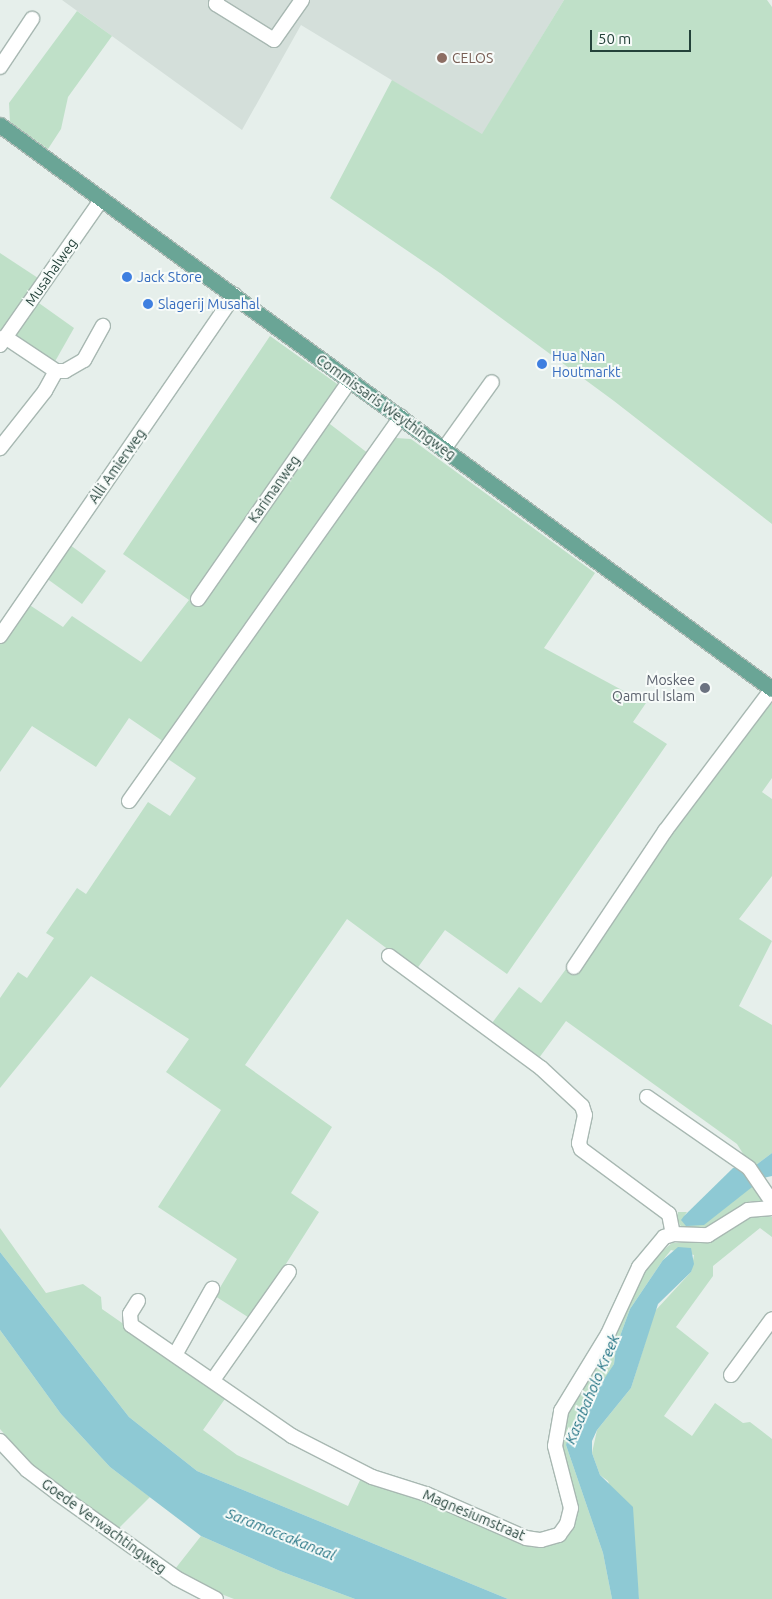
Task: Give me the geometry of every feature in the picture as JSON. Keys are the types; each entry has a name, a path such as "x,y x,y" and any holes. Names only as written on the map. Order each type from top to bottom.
{"main road":[{"name":"Commissaris Weythingweg","path":"0,125 772,689"}],"street":[{"path":"217,0 216,4 274,40 302,0"},
{"path":"0,67 32,19"},
{"name":"Musahalweg","path":"2,340 102,199"},
{"name":"Alli Amierweg","path":"0,636 234,295"},
{"path":"2,340 56,371 65,371 84,360 103,326"},
{"path":"0,448 45,391 56,371"},
{"name":"Karimanweg","path":"198,599 350,380"},
{"path":"444,449 492,382"},
{"path":"129,801 400,417"},
{"path":"574,967 664,831 772,689"},
{"path":"389,956 541,1068 582,1106 585,1114 579,1143 581,1149 669,1214 674,1234 708,1236 748,1210 772,1208"},
{"path":"647,1097 749,1168 772,1202"},
{"name":"Magnesiumstraat","path":"138,1301 130,1314 131,1325 292,1436 372,1477 426,1494 526,1538 550,1538 559,1535 567,1524 572,1508 555,1446 561,1412 608,1334 639,1267 664,1237 674,1234"},
{"path":"213,1380 289,1272"},
{"path":"175,1355 212,1289"},
{"path":"731,1375 772,1319"},
{"name":"Goede Verwachtingweg","path":"0,1441 27,1470 57,1493 176,1578 216,1599"}],"shaded area":[{"name":"CELOS","path":"62,0 564,0 482,135 301,25 242,130"}],"green space":[{"path":"564,0 767,0 772,7 772,524 614,401 440,273 330,198 392,80 482,134"},
{"path":"77,11 112,36 68,97 61,129 48,149 10,122 9,103"},
{"path":"0,253 41,280 0,335"},
{"path":"36,301 74,328 53,365 16,341 14,333"},
{"path":"270,336 340,386 192,602 199,607 326,421 369,454 164,742 129,718 96,767 32,726 0,772 0,644 28,604 63,627 72,616 141,662 189,600 123,554"},
{"path":"396,438 411,439 595,573 544,648 646,703 633,722 667,744 507,974 445,930 416,970 347,919 245,1065 332,1127 291,1193 319,1212 251,1319 215,1296 237,1259 158,1207 221,1110 166,1072 189,1039 91,976 0,1088 0,998 18,972 27,978 54,938 46,933 77,888 86,894 148,802 170,816 196,778 168,759 388,444"},
{"path":"70,545 106,571 82,604 46,578"},
{"path":"766,704 772,704 772,778 762,792 772,799 772,876 739,919 772,941 739,1006 772,1025 772,1153 752,1168 737,1144 566,1021 539,1058 492,1023 519,987 541,1003 566,969 575,974 668,834"},
{"path":"756,1184 766,1201 750,1201 705,1230 682,1228 677,1220 678,1212 687,1212 684,1216"},
{"path":"760,1215 772,1217 772,1237 760,1228 713,1266 713,1276 676,1327 709,1353 664,1416 692,1436 715,1403 743,1423 750,1422 772,1439 772,1599 639,1599 635,1562 608,1481 600,1475 592,1453 597,1430 631,1388 655,1311 691,1272 694,1255 671,1250 663,1260 630,1309 616,1347 614,1364 566,1445 603,1553 612,1599 508,1599 197,1471 129,1417 0,1252 0,1228 46,1293 83,1284 101,1297 102,1309 227,1396 203,1430 237,1455 348,1506 361,1478 446,1507 535,1548 561,1540 571,1528 560,1448 566,1415 648,1263 672,1243 711,1241 743,1220"},
{"path":"0,1330 61,1414 110,1467 150,1497 119,1528 39,1473 0,1429"},
{"path":"201,1536 280,1571 355,1599 234,1599 211,1590 175,1569"}],"water":[{"path":"772,1153 772,1176 763,1178 752,1168"},
{"path":"740,1166 756,1184 704,1225 686,1226 681,1220 684,1216 733,1168"},
{"path":"678,1247 691,1248 694,1264 691,1272 658,1304 631,1388 597,1430 592,1441 592,1453 600,1475 633,1507 639,1599 612,1599 603,1553 566,1445 570,1431 614,1364 616,1347 630,1309 663,1260"},
{"name":"Saramaccakanaal","path":"0,1252 129,1417 197,1471 508,1599 355,1599 280,1571 201,1536 110,1467 61,1414 0,1330"}],"place":[{"name":"CELOS","path":"442,58"},
{"name":"Jack Store","path":"127,277"},
{"name":"Slagerij Musahal","path":"148,304"},
{"name":"Hua Nan Houtmarkt","path":"542,364"},
{"name":"Moskee Qamrul Islam","path":"705,688"}],"water label":[{"name":"Kasabaholo Kreek","path":"592,1389"}]}
